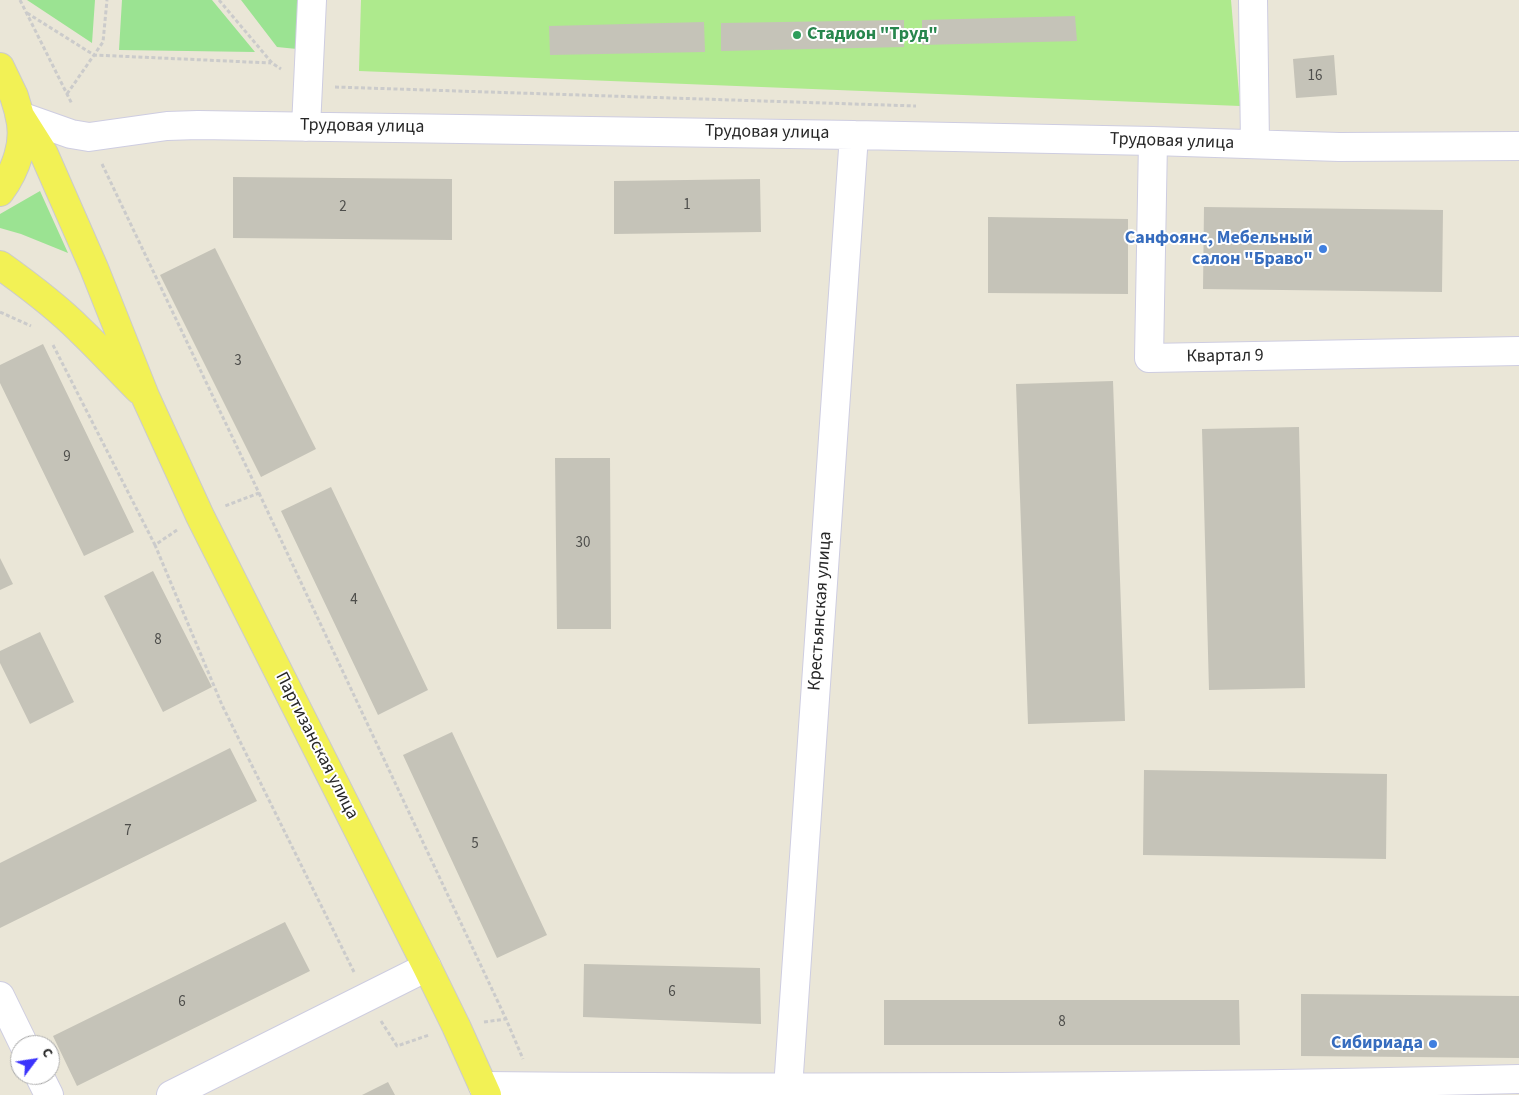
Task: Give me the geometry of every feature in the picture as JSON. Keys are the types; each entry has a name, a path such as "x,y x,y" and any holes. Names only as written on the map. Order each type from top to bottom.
{"main road":[{"path":"0,67 14,96 20,116 22,143 9,179 0,192"},
{"path":"0,89 20,116"},
{"name":"Партизанская улица","path":"20,116 44,154 94,268 146,396 200,516 427,967 485,1090"},
{"path":"0,265 29,285 59,310 146,396"}],"street":[{"path":"306,127 312,0"},
{"path":"1253,0 1255,144"},
{"name":"Трудовая улица","path":"20,116 71,134 89,137 167,126 854,135 1339,147 1519,146"},
{"name":"Крестьянская улица","path":"788,1088 854,135"},
{"name":"Квартал 9","path":"1153,141 1149,358 1519,351"},
{"path":"171,1095 427,967"},
{"path":"0,996 19,1035"},
{"path":"485,1090 534,1086 1315,1090 1519,1080"}],"path":[{"path":"20,0 89,137 259,493 506,1019 534,1086"},
{"path":"66,94 103,42 107,0"},
{"path":"219,0 272,63 309,86 916,106"},
{"path":"26,12 94,55 272,63"},
{"path":"0,312 32,326"},
{"path":"52,342 155,545 222,704 367,997 397,1046 456,1026 506,1019"},
{"path":"155,545 200,516 259,493"}],"green space":[{"path":"27,0 95,0 92,43"},
{"path":"122,0 212,0 255,52 119,50"},
{"path":"241,0 297,0 297,49 277,47"},
{"name":"Стадион \"Труд\"","path":"361,0 1231,0 1240,106 359,71"},
{"path":"40,191 68,253 21,234 0,228 0,214"}],"building":[{"path":"1075,16 1077,41 922,45 922,20"},
{"path":"904,20 904,47 721,51 721,23"},
{"path":"704,22 705,52 550,55 549,26"},
{"path":"1334,55 1337,95 1296,98 1293,59"},
{"path":"233,177 452,179 452,240 233,238"},
{"path":"760,179 761,232 614,234 614,181"},
{"name":"Санфоянс, Мебельный салон \"Браво\"","path":"1204,207 1443,210 1442,292 1203,289"},
{"path":"988,217 1128,219 1128,294 988,293"},
{"path":"215,248 316,449 261,477 160,275"},
{"path":"43,344 134,532 84,556 0,383 0,365"},
{"path":"1113,381 1125,721 1028,724 1016,384"},
{"path":"1299,427 1305,688 1209,690 1202,429"},
{"path":"555,458 610,458 611,629 557,629"},
{"path":"331,487 428,690 378,715 281,511"},
{"path":"0,558 13,584 0,590"},
{"path":"153,571 212,687 163,712 104,596"},
{"path":"40,632 74,702 30,724 0,663 0,651"},
{"path":"452,732 547,935 497,958 403,755"},
{"path":"230,748 257,801 0,928 0,863"},
{"path":"1144,770 1387,774 1386,859 1143,855"},
{"path":"285,922 310,971 77,1086 60,1051 60,1035 55,1035"},
{"path":"584,964 760,968 761,1024 583,1017"},
{"path":"1301,994 1519,996 1519,1058 1301,1056"},
{"path":"884,1000 1239,1000 1240,1045 884,1045"},
{"path":"388,1082 395,1095 362,1095"}],"place":[{"name":"Стадион \"Труд\"","path":"797,35"},
{"name":"Санфоянс, Мебельный салон \"Браво\"","path":"1323,249"},
{"name":"Сибириада","path":"1433,1044"}]}
